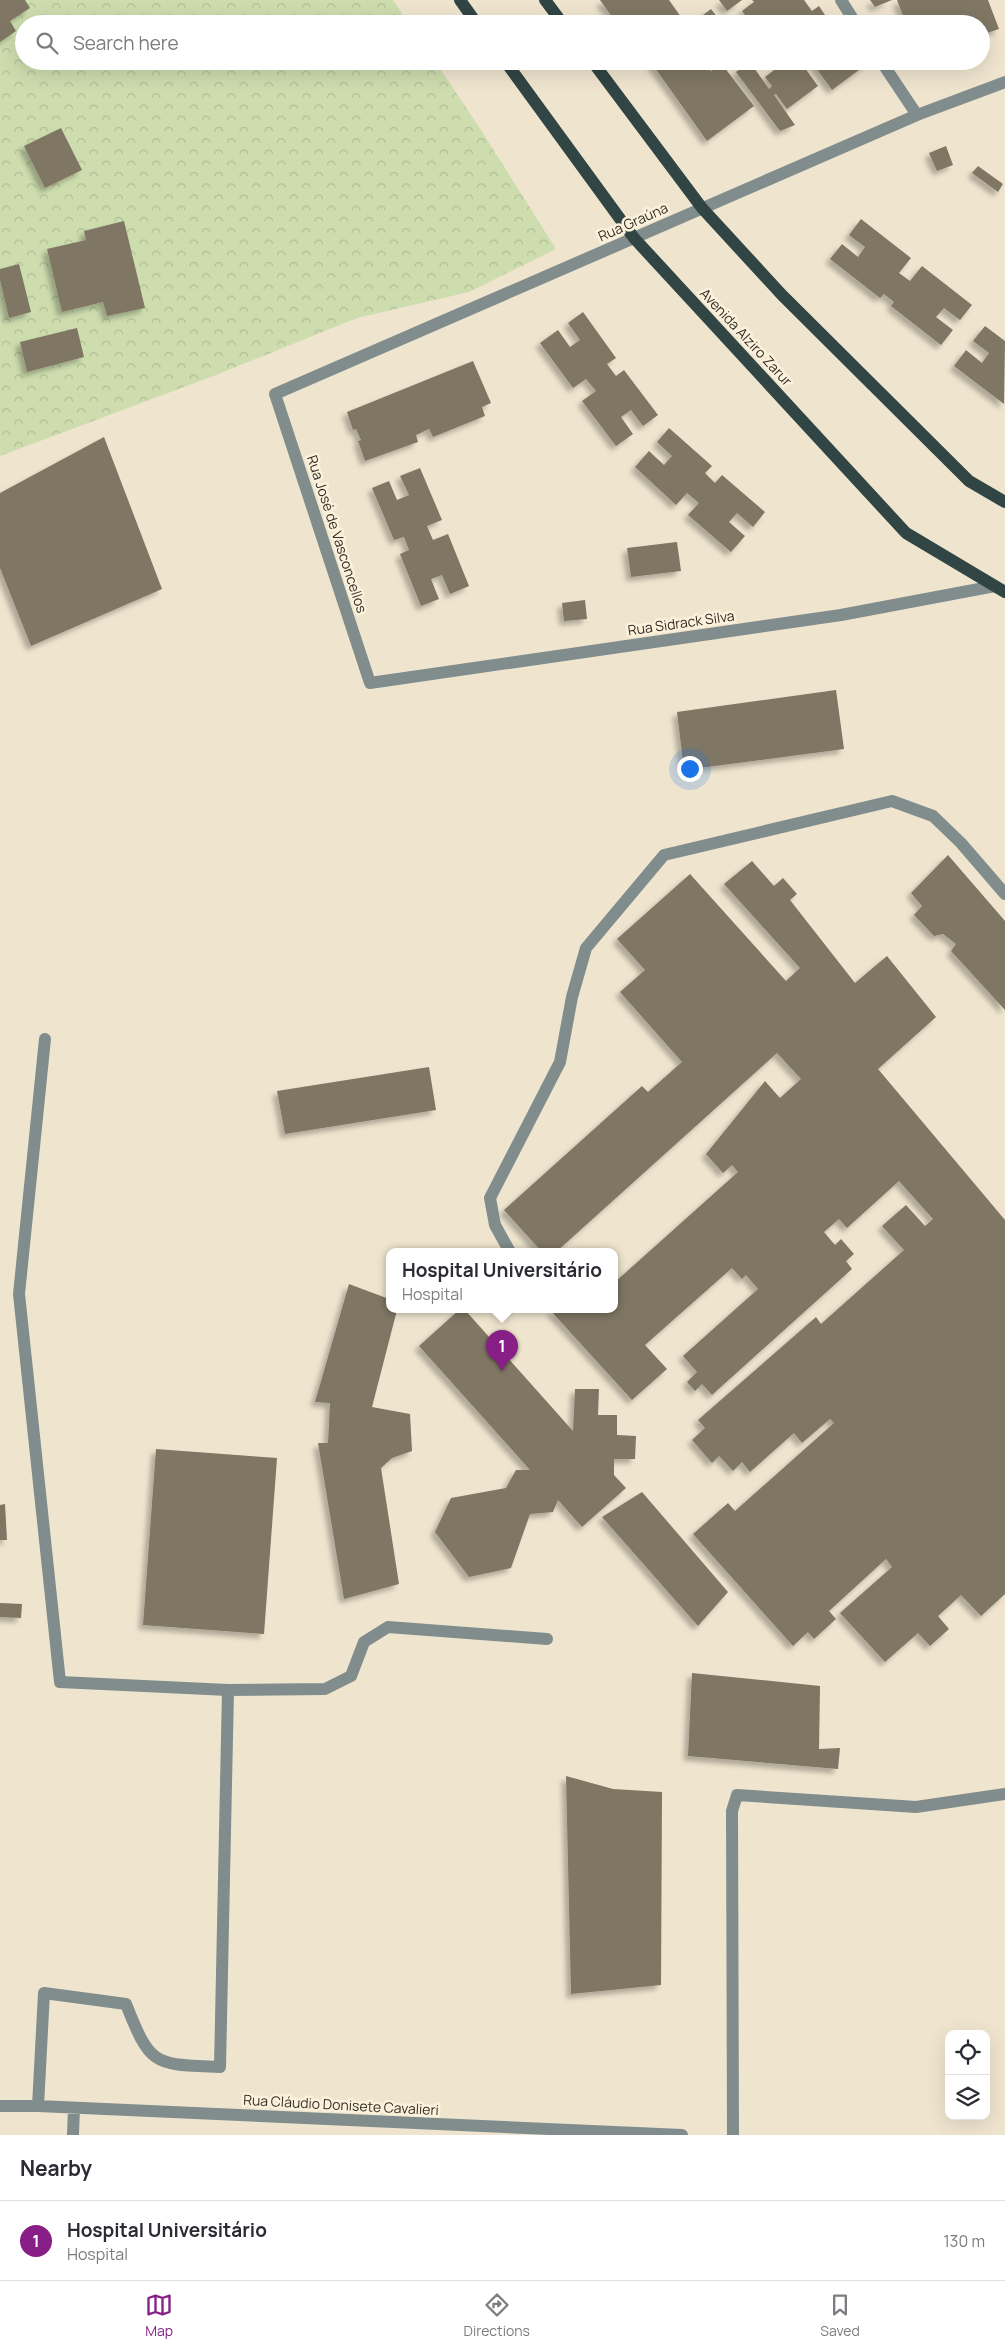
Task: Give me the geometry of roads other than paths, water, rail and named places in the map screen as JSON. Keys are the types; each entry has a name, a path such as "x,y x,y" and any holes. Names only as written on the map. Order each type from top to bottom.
{"main road":[{"path":"460,0 471,15"},
{"path":"546,0 557,15"},
{"name":"Avenida Alziro Zarur","path":"512,70 634,238 906,532 1000,589"},
{"path":"599,70 702,208 782,295 969,481 1005,502"}],"street":[{"path":"841,0 850,15"},
{"path":"887,70 917,114"},
{"name":"Rua Graúna","path":"274,394 917,114 1005,82"},
{"name":"Rua José de Vasconcellos","path":"274,394 370,682"},
{"name":"Rua Sidrack Silva","path":"370,682 841,615 1000,589"},
{"path":"508,1248 495,1225 490,1198 560,1062 572,997 586,948 664,855 892,801 933,816 960,843 1005,894"},
{"path":"45,1039 19,1294 60,1682 228,1690 325,1689 351,1676 364,1642 388,1627 547,1639"},
{"path":"38,2106 44,1993 126,2004 139,2036 150,2054 171,2065 220,2068 228,1690"},
{"path":"733,2135 732,1811 737,1795 916,1807 1005,1794"},
{"name":"Rua Cláudio Donisete Cavalieri","path":"0,2106 38,2106 682,2135"},
{"path":"73,2135 74,2108"},
{"path":"385,2135 386,2122"}],"place":[{"name":"Hospital Universitário","path":"502,1371"}]}
